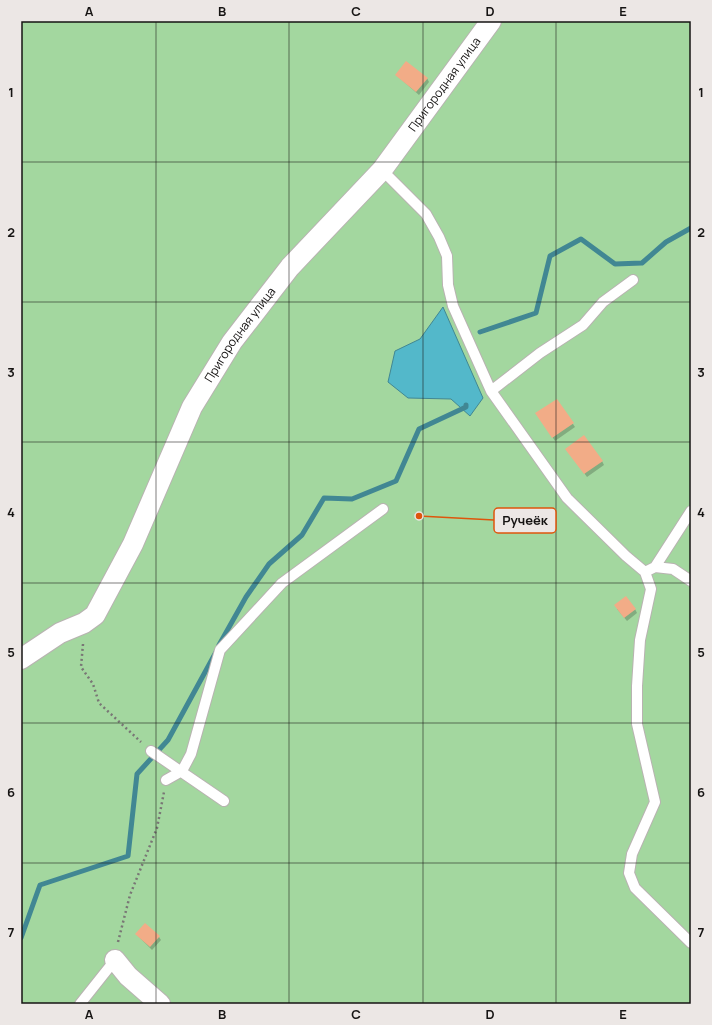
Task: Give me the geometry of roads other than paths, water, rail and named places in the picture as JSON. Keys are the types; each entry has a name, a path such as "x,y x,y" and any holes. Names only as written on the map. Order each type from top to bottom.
{"street":[{"name":"Пригородная улица","path":"21,659 60,633 84,624 95,615 133,544 192,407 232,342 290,267 382,170 491,21"},
{"path":"115,960 128,976 160,1004"}],"lane":[{"path":"382,170 426,214 439,237 447,256 448,285 453,306 491,391 567,498 626,556 645,572 651,589 640,640 637,686 637,724 654,802 632,854 629,873 635,888 691,943"},
{"path":"491,391 540,353 583,325 603,302 633,280"},
{"path":"166,780 182,771 191,754 220,650 282,583 383,509"},
{"path":"645,572 655,567 691,511"},
{"path":"655,567 673,569 691,581"},
{"path":"151,751 224,801"},
{"path":"80,1004 115,960"}],"water":[{"path":"443,307 483,398 470,416 451,399 408,398 388,382 395,351 420,339"}],"waterway":[{"path":"480,332 536,313 550,256 581,239 615,264 642,263 666,242 691,228"},
{"path":"219,645 246,597 269,564 302,535 324,498 352,499 396,481 419,429 466,407 466,405"},
{"path":"21,938 40,885 128,856 137,774 168,740 216,652"}],"place":[{"name":"Ручеёк","path":"419,516"}]}
